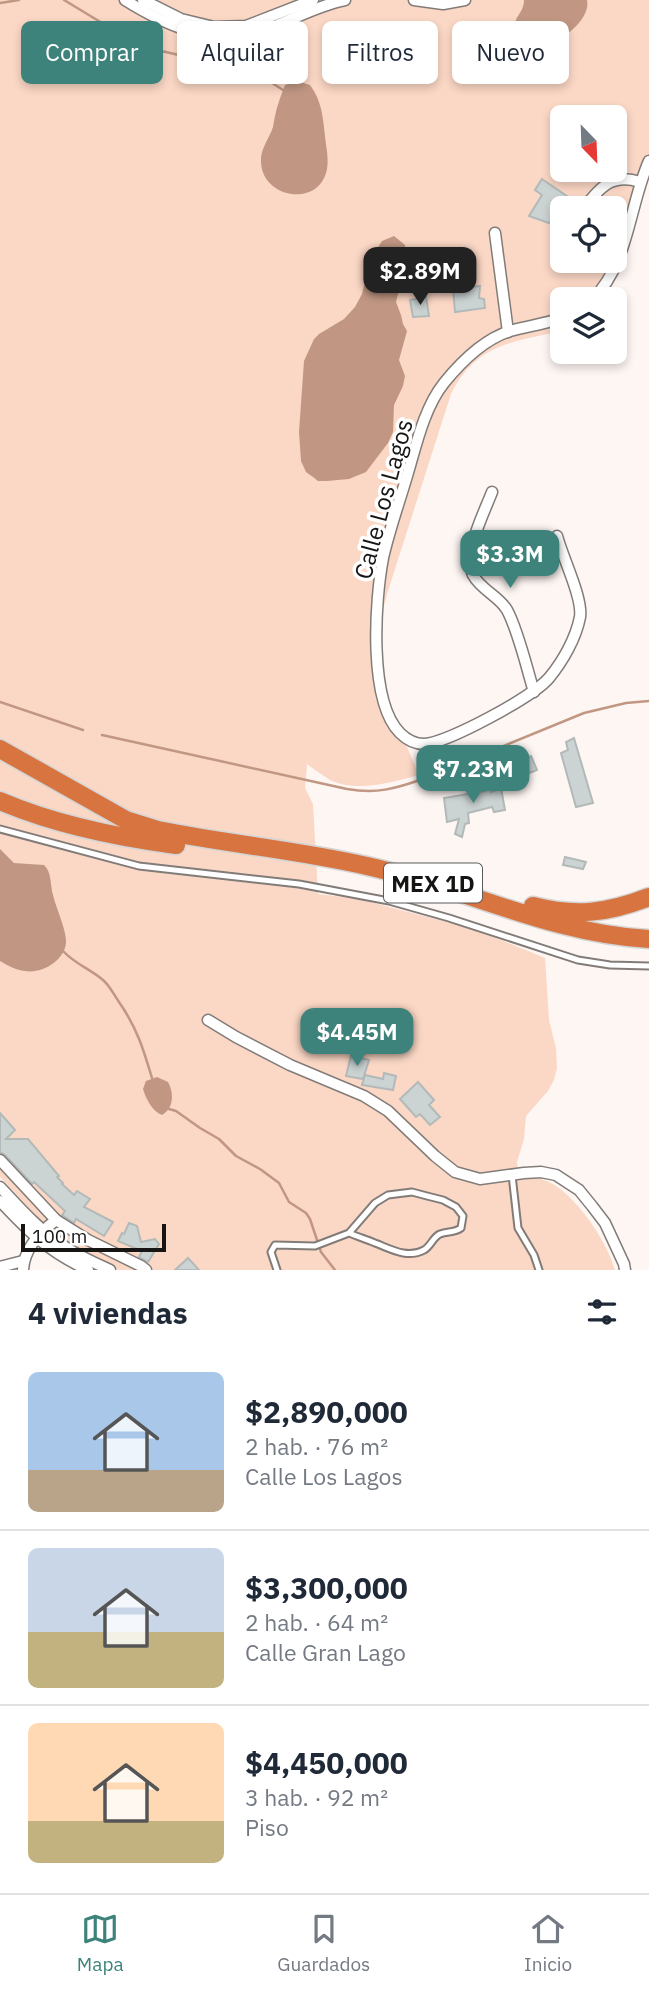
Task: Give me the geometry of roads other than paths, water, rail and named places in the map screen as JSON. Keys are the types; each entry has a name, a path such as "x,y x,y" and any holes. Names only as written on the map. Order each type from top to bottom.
{"highway":[{"path":"0,739 129,812 215,846"},
{"name":"MEX 1D","path":"0,749 126,820 158,830 215,846 366,874 593,938 649,942"},
{"name":"MEX 1D","path":"0,801 94,831 299,853 368,866 444,886 578,930 649,942"},
{"path":"0,810 45,826 107,842 157,849 215,846"},
{"path":"489,901 529,904 576,913 611,909 649,897"}],"street":[{"path":"125,0 205,35 221,37 259,32 317,7 345,0"},
{"path":"143,0 168,19 181,19 214,27 246,26 313,0"},
{"path":"414,0 443,4 465,0"},
{"path":"604,287 609,281 622,249 640,182 649,161"},
{"path":"594,196 609,182 623,178 640,182"},
{"path":"495,233 508,332"},
{"name":"Calle Los Lagos","path":"550,321 508,332 481,347 463,363 442,386 430,407 415,450 383,558 375,636 382,691 390,719 412,743 426,744 467,729 534,692 550,677 574,638 581,613 578,594 557,536"},
{"path":"492,492 471,550 473,575 506,609 534,692"},
{"path":"208,1020 290,1065 364,1096 388,1111 435,1156 456,1172 480,1179 541,1172 556,1175 579,1190 605,1223 625,1270"},
{"path":"0,1160 56,1220 146,1270"},
{"path":"0,1187 60,1256 88,1270"},
{"path":"0,1202 39,1234 110,1270"},
{"path":"0,1267 23,1266 39,1234 56,1220"}],"lane":[{"path":"0,828 139,866 299,884 389,901 578,960 610,965 649,966"},
{"path":"512,1175 518,1228 540,1270"},
{"path":"277,1270 271,1252 275,1245 315,1245 349,1233 375,1203 388,1195 412,1192 443,1200 456,1207 463,1216 461,1228 457,1231 438,1235 428,1247 405,1254 349,1233"}],"waterway":[{"path":"0,3 19,0"},
{"path":"64,0 140,46 196,59 240,76 269,81 283,90"},
{"path":"102,735 347,789 377,791 423,779 584,713 626,703 649,701"},
{"path":"0,702 83,730"},
{"path":"63,951 110,988 135,1030 152,1078"},
{"path":"169,1109 219,1139 236,1156 279,1183 289,1202 306,1213 310,1219 321,1252 335,1270"}]}
